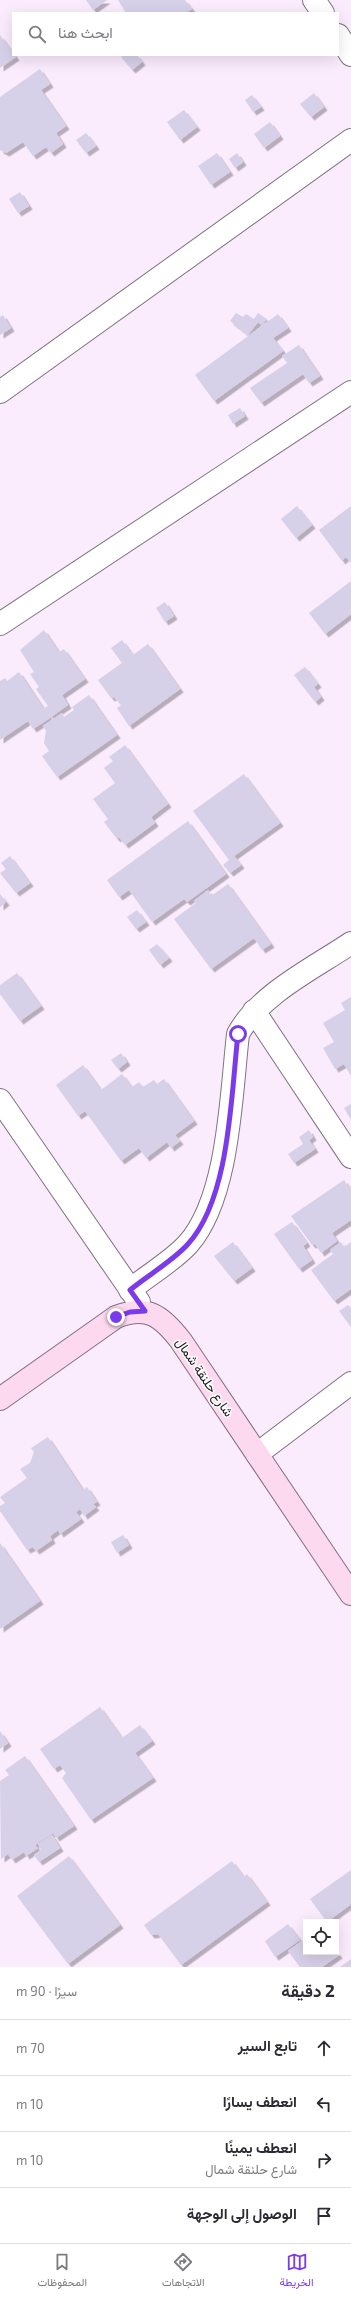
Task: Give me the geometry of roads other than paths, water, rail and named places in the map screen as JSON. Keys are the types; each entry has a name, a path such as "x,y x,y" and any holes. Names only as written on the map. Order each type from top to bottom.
{"street":[{"path":"314,0 322,12"},
{"path":"339,37 351,54"},
{"path":"0,392 351,140"},
{"path":"0,624 351,392"},
{"path":"130,1290 188,1244 210,1208 223,1167 238,1034 246,1020 274,994 351,943"},
{"path":"254,1011 351,1157"},
{"path":"0,1100 145,1311"},
{"path":"0,1399 116,1317 130,1312 145,1311"},
{"name":"شارع حلنقة شمال","path":"145,1311 170,1326 351,1594"},
{"path":"257,1454 351,1383"}]}
